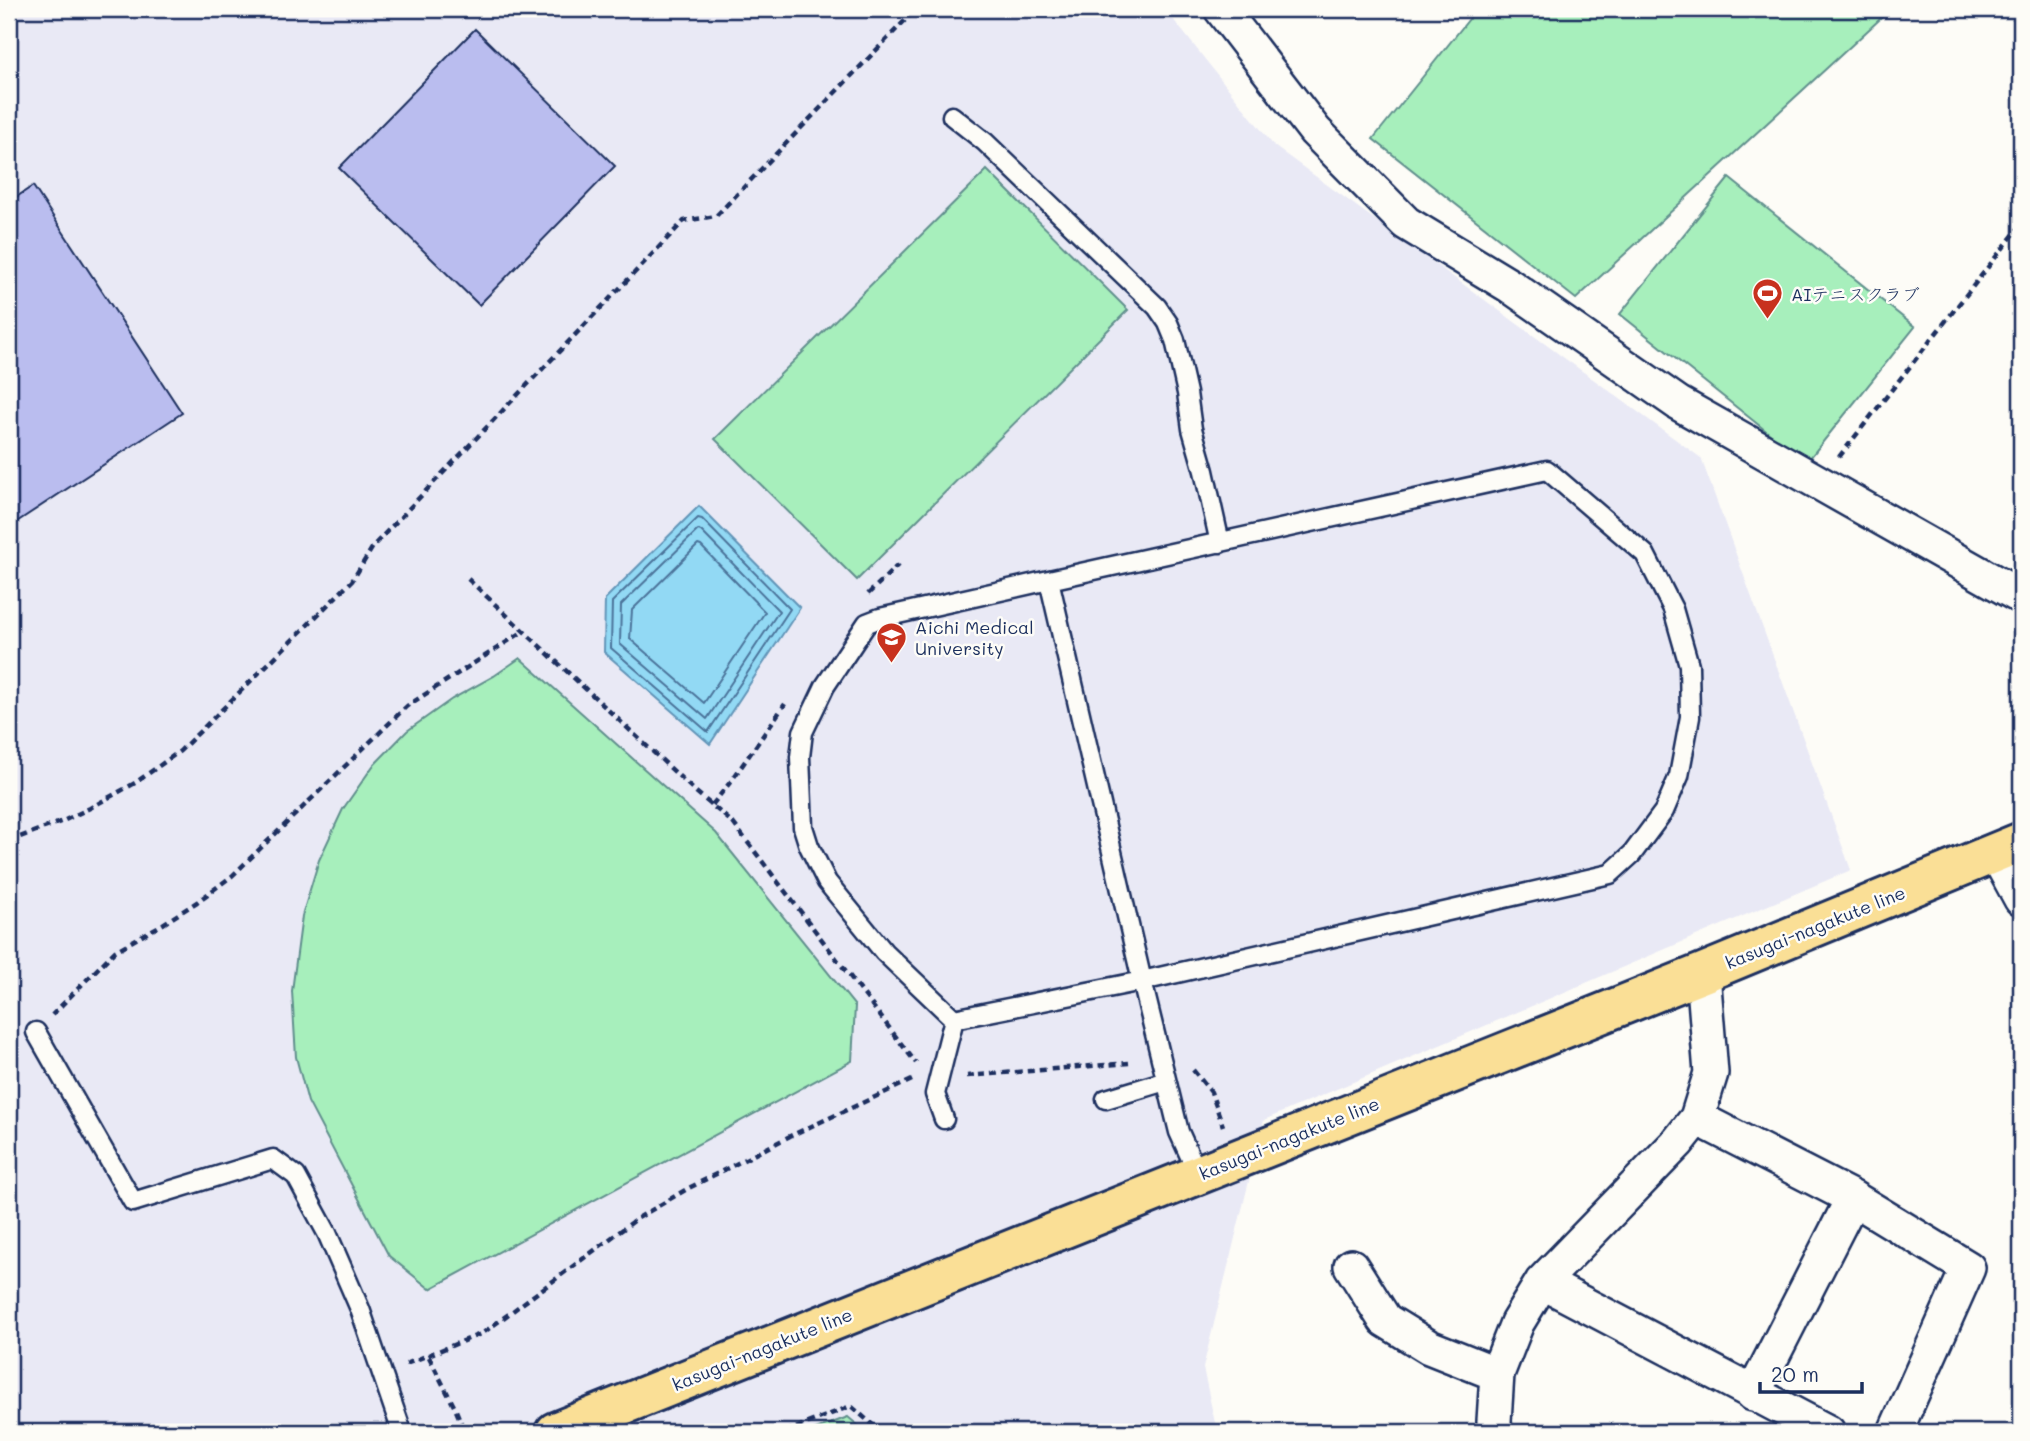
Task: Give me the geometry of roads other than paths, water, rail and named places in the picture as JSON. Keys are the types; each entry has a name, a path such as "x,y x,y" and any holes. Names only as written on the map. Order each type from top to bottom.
{"main road":[{"name":"kasugai-nagakute line","path":"555,1432 1703,973 2008,847"}],"street":[{"path":"1221,9 1315,131 1406,223 1510,286 1678,403 2021,597"},
{"path":"2008,847 2021,899"},
{"path":"1495,1432 1497,1374 1517,1323 1542,1282 1678,1142 1697,1118 1712,1073 1703,973"},
{"path":"1697,1118 1853,1198 1968,1268 1895,1432"},
{"path":"1752,1394 1853,1198"},
{"path":"1351,1266 1385,1320 1429,1347 1497,1374"},
{"path":"1542,1282 1828,1432"}],"lane":[{"path":"952,116 985,142 1157,307 1168,323 1175,340 1192,429 1205,471 1220,542"},
{"path":"1547,470 1644,554 1673,608 1683,640 1689,665 1690,717 1679,776 1664,811 1633,855 1610,874 1142,981 954,1019 884,952 827,882 808,846 803,827 800,757 803,732 825,686 867,623 1547,470"},
{"path":"1049,580 1179,1132 1198,1174"},
{"path":"944,1119 935,1094 954,1019"},
{"path":"36,1032 133,1202 273,1159 296,1176 327,1233 360,1309 402,1432"},
{"path":"1106,1099 1166,1080"}],"water":[{"path":"699,506 800,608 710,744 604,652 605,599"}],"place":[{"name":"AIテニスクラブ","path":"1768,321"},
{"name":"Aichi Medical University","path":"892,664"}]}
